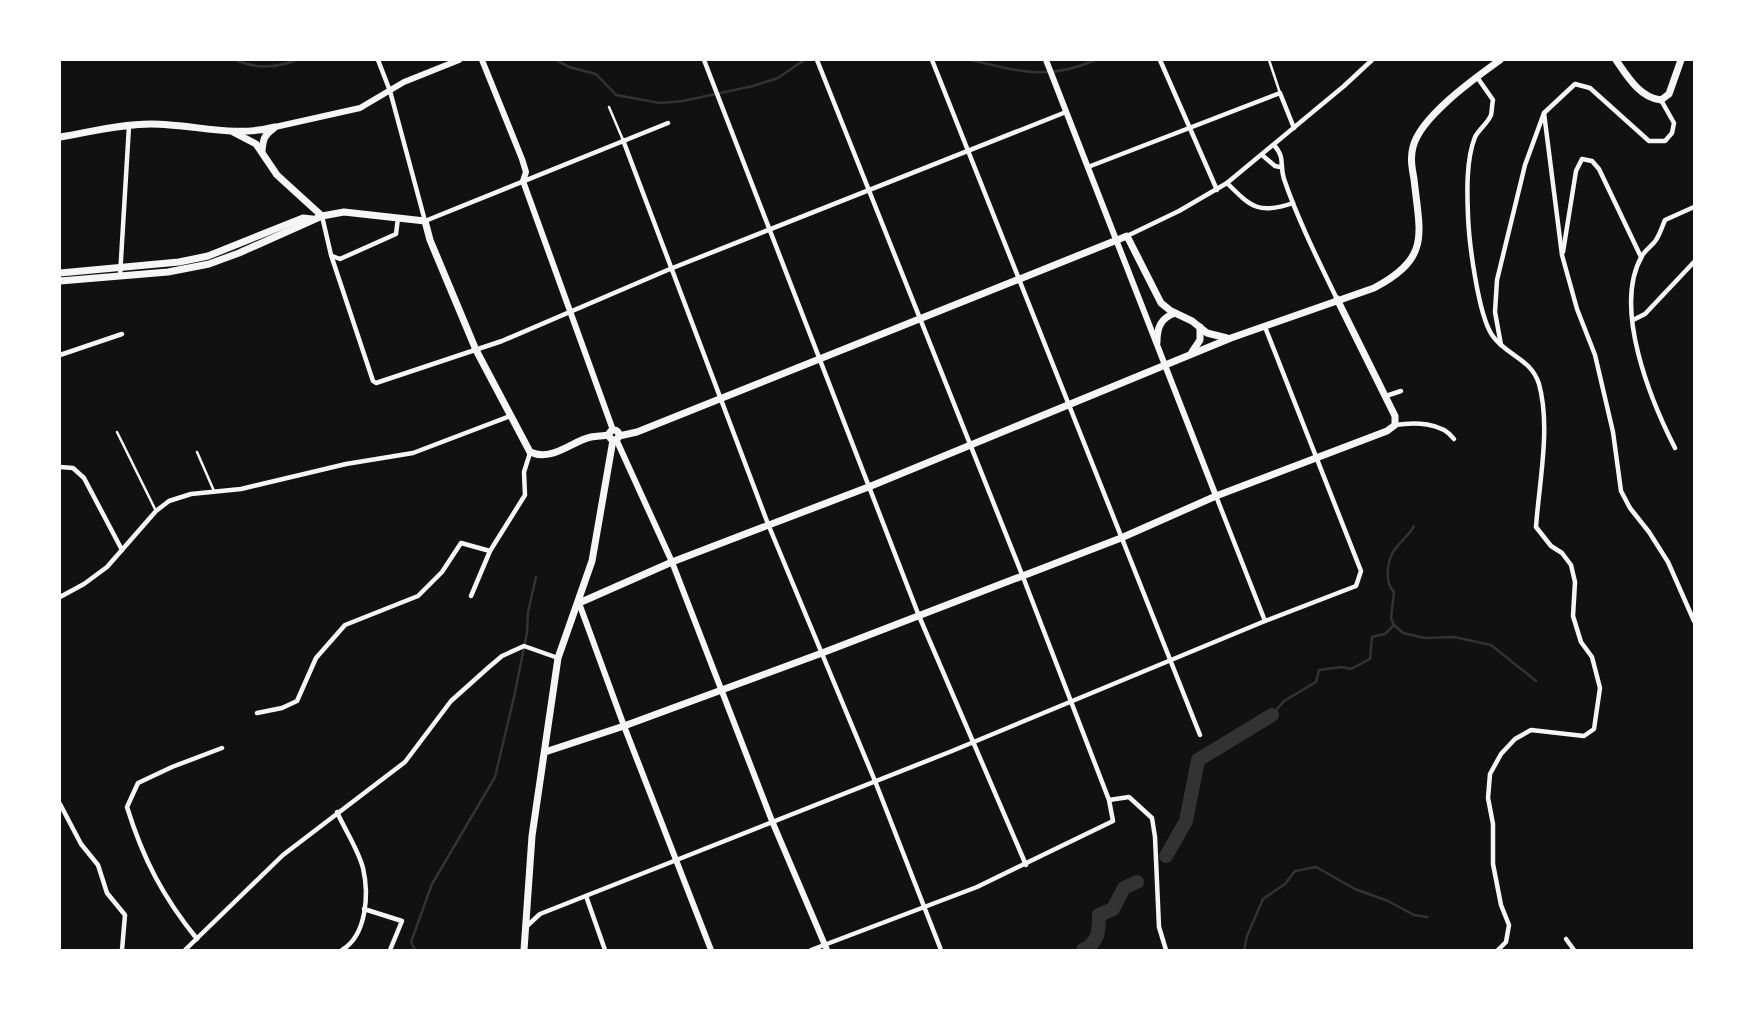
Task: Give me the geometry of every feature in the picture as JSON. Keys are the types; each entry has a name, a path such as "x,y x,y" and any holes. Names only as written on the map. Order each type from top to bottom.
{"main road":[{"path":"579,603 672,562 870,486 1231,338 1374,288 1394,277 1413,257 1420,227 1411,159 1413,144 1445,102 1500,60"},
{"path":"1616,60 1642,92 1651,99 1661,100 1669,94 1681,60"},
{"path":"60,137 129,125 184,126 233,132 257,132 275,127"},
{"path":"262,152 266,133 275,127"},
{"path":"233,132 256,144 277,176 322,216"},
{"path":"60,273 168,272 209,264 305,225 312,219 344,212 425,221 430,240 477,350 530,452 539,456 591,437 637,432 1127,236 1157,298 1175,313 1211,335 1231,338"},
{"path":"60,281 120,272"},
{"path":"545,752 624,726 822,653 1121,538 1216,496 1387,431 1395,425 1395,416 1337,299"},
{"path":"1157,342 1162,321 1175,313"},
{"path":"1187,356 1198,345 1200,327"},
{"path":"524,950 532,836 558,658 592,561 614,436"}],"street":[{"path":"378,60 390,91 425,221 668,123"},
{"path":"275,127 360,108 404,82 459,60"},
{"path":"482,60 522,159 526,172 523,181 568,300 569,312 614,436 672,562 772,821 826,948"},
{"path":"704,60 919,616 1026,864"},
{"path":"811,950 826,948 977,887 1113,821 1109,800 1023,576 817,60"},
{"path":"932,60 1200,735"},
{"path":"1160,60 1217,190"},
{"path":"1127,236 1227,183 1373,60"},
{"path":"1047,61 1265,621"},
{"path":"1477,77 1493,100 1491,116 1476,135 1471,155 1468,217 1485,317 1491,334 1501,345 1531,367 1538,383 1543,430 1536,527 1571,565 1575,582 1573,616 1581,642 1592,657 1600,688 1594,729 1584,736 1531,730 1516,739 1501,754 1490,774 1488,798 1493,824 1493,864 1505,920 1509,925 1506,942 1498,950"},
{"path":"1501,345 1495,312 1496,281 1525,164 1544,113 1575,85 1590,88 1649,141 1665,141 1672,133 1674,123 1661,100"},
{"path":"1087,167 1280,93 1294,128"},
{"path":"322,216 331,256 373,381 376,383 477,350 670,269 1066,112"},
{"path":"1544,113 1562,255 1577,309 1602,380 1621,491 1668,562 1695,621"},
{"path":"120,272 129,125"},
{"path":"622,140 768,524 875,781 941,950"},
{"path":"1273,145 1281,153 1283,159 1280,167 1293,203 1337,299"},
{"path":"1262,155 1280,167"},
{"path":"1562,255 1576,171 1583,159 1592,161 1599,169 1641,257"},
{"path":"1227,183 1252,206 1272,210 1293,203"},
{"path":"1675,448 1658,414 1638,354 1630,298 1641,257 1656,240 1665,220 1695,207"},
{"path":"331,256 340,259 396,234 398,218"},
{"path":"1633,320 1645,314 1695,262"},
{"path":"525,928 540,914 1356,586 1361,570 1264,325"},
{"path":"60,355 122,334"},
{"path":"1386,396 1401,391"},
{"path":"60,597 99,574 156,511 179,497 241,489 346,464 413,453 510,416"},
{"path":"1395,425 1413,422 1436,427 1450,433 1454,439"},
{"path":"471,596 490,551 524,495 524,472 530,452"},
{"path":"60,467 73,468 84,478 122,550"},
{"path":"257,713 282,708 297,701 316,658 345,625 418,596 442,572 461,543 490,551"},
{"path":"579,603 711,950"},
{"path":"185,950 283,855 405,762 451,701 502,656 524,646 558,658"},
{"path":"197,939 172,907 140,848 127,807 138,783 172,766 222,748"},
{"path":"1109,800 1129,797 1152,818 1159,927 1166,950"},
{"path":"60,804 81,844 98,865 107,893 125,915 122,950"},
{"path":"337,812 363,867 366,899 360,927 350,945 342,950"},
{"path":"586,896 605,950"},
{"path":"364,909 402,921 390,950"},
{"path":"1566,939 1574,950"}],"lane":[{"path":"1269,60 1280,93"},
{"path":"609,107 622,140"},
{"path":"117,432 156,511"},
{"path":"197,452 214,491"}],"waterway":[{"path":"236,60 266,66 282,65 296,60"},
{"path":"556,60 569,67 596,74 616,95 660,103 683,101 753,86 778,78 804,60"},
{"path":"971,60 1033,72 1062,70 1095,60"},
{"path":"1272,715 1284,701 1316,682 1319,670 1342,667 1351,669 1370,659 1372,637 1385,634 1394,625 1391,618 1394,592 1388,577 1390,559 1414,526"},
{"path":"415,950 411,942 432,884 495,777 514,697 536,577"},
{"path":"1394,625 1403,633 1425,638 1454,637 1491,645 1536,681"},
{"path":"1166,856 1186,821 1198,760 1272,715"},
{"path":"1244,950 1263,899 1285,884 1295,871 1316,867 1355,889 1388,901 1414,915 1427,917"},
{"path":"1083,950 1095,940 1099,915 1113,909 1124,888 1137,882"}]}
